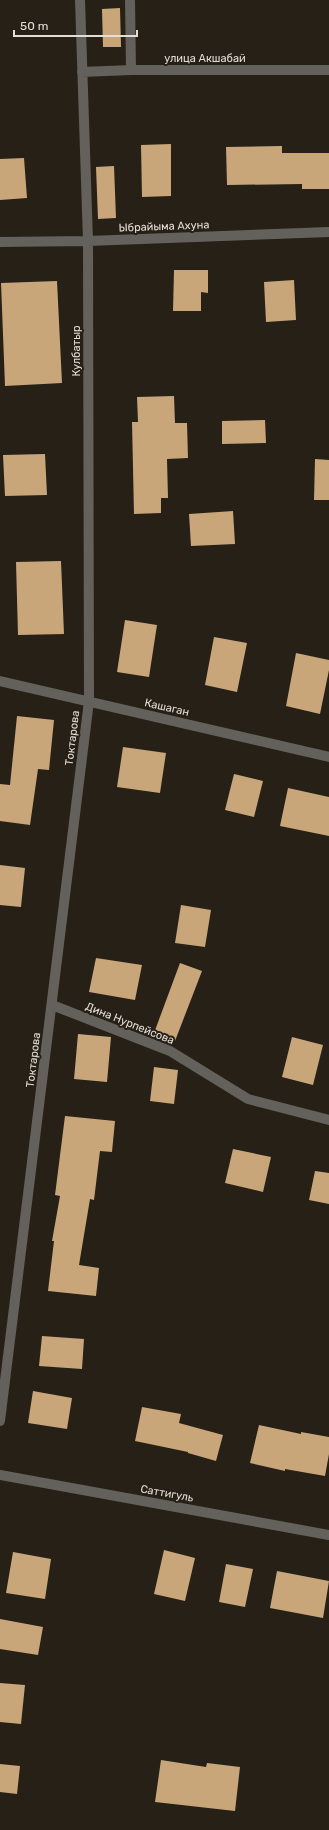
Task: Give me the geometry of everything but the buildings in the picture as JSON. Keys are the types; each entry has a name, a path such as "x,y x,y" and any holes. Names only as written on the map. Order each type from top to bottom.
{"street":[{"name":"Кулбатыр","path":"80,0 88,241 89,701"},
{"path":"130,0 131,70"},
{"name":"улица Акшабай","path":"82,72 131,70 329,70"},
{"name":"Ыбрайыма Ахуна","path":"0,242 88,241 329,232"},
{"name":"Кашаган","path":"0,680 329,757"},
{"name":"Токтарова","path":"0,1421 89,701"},
{"name":"Дина Нурпейсова","path":"52,1005 170,1051 248,1099 329,1120"},
{"name":"Саттигуль","path":"0,1475 329,1535"}]}
